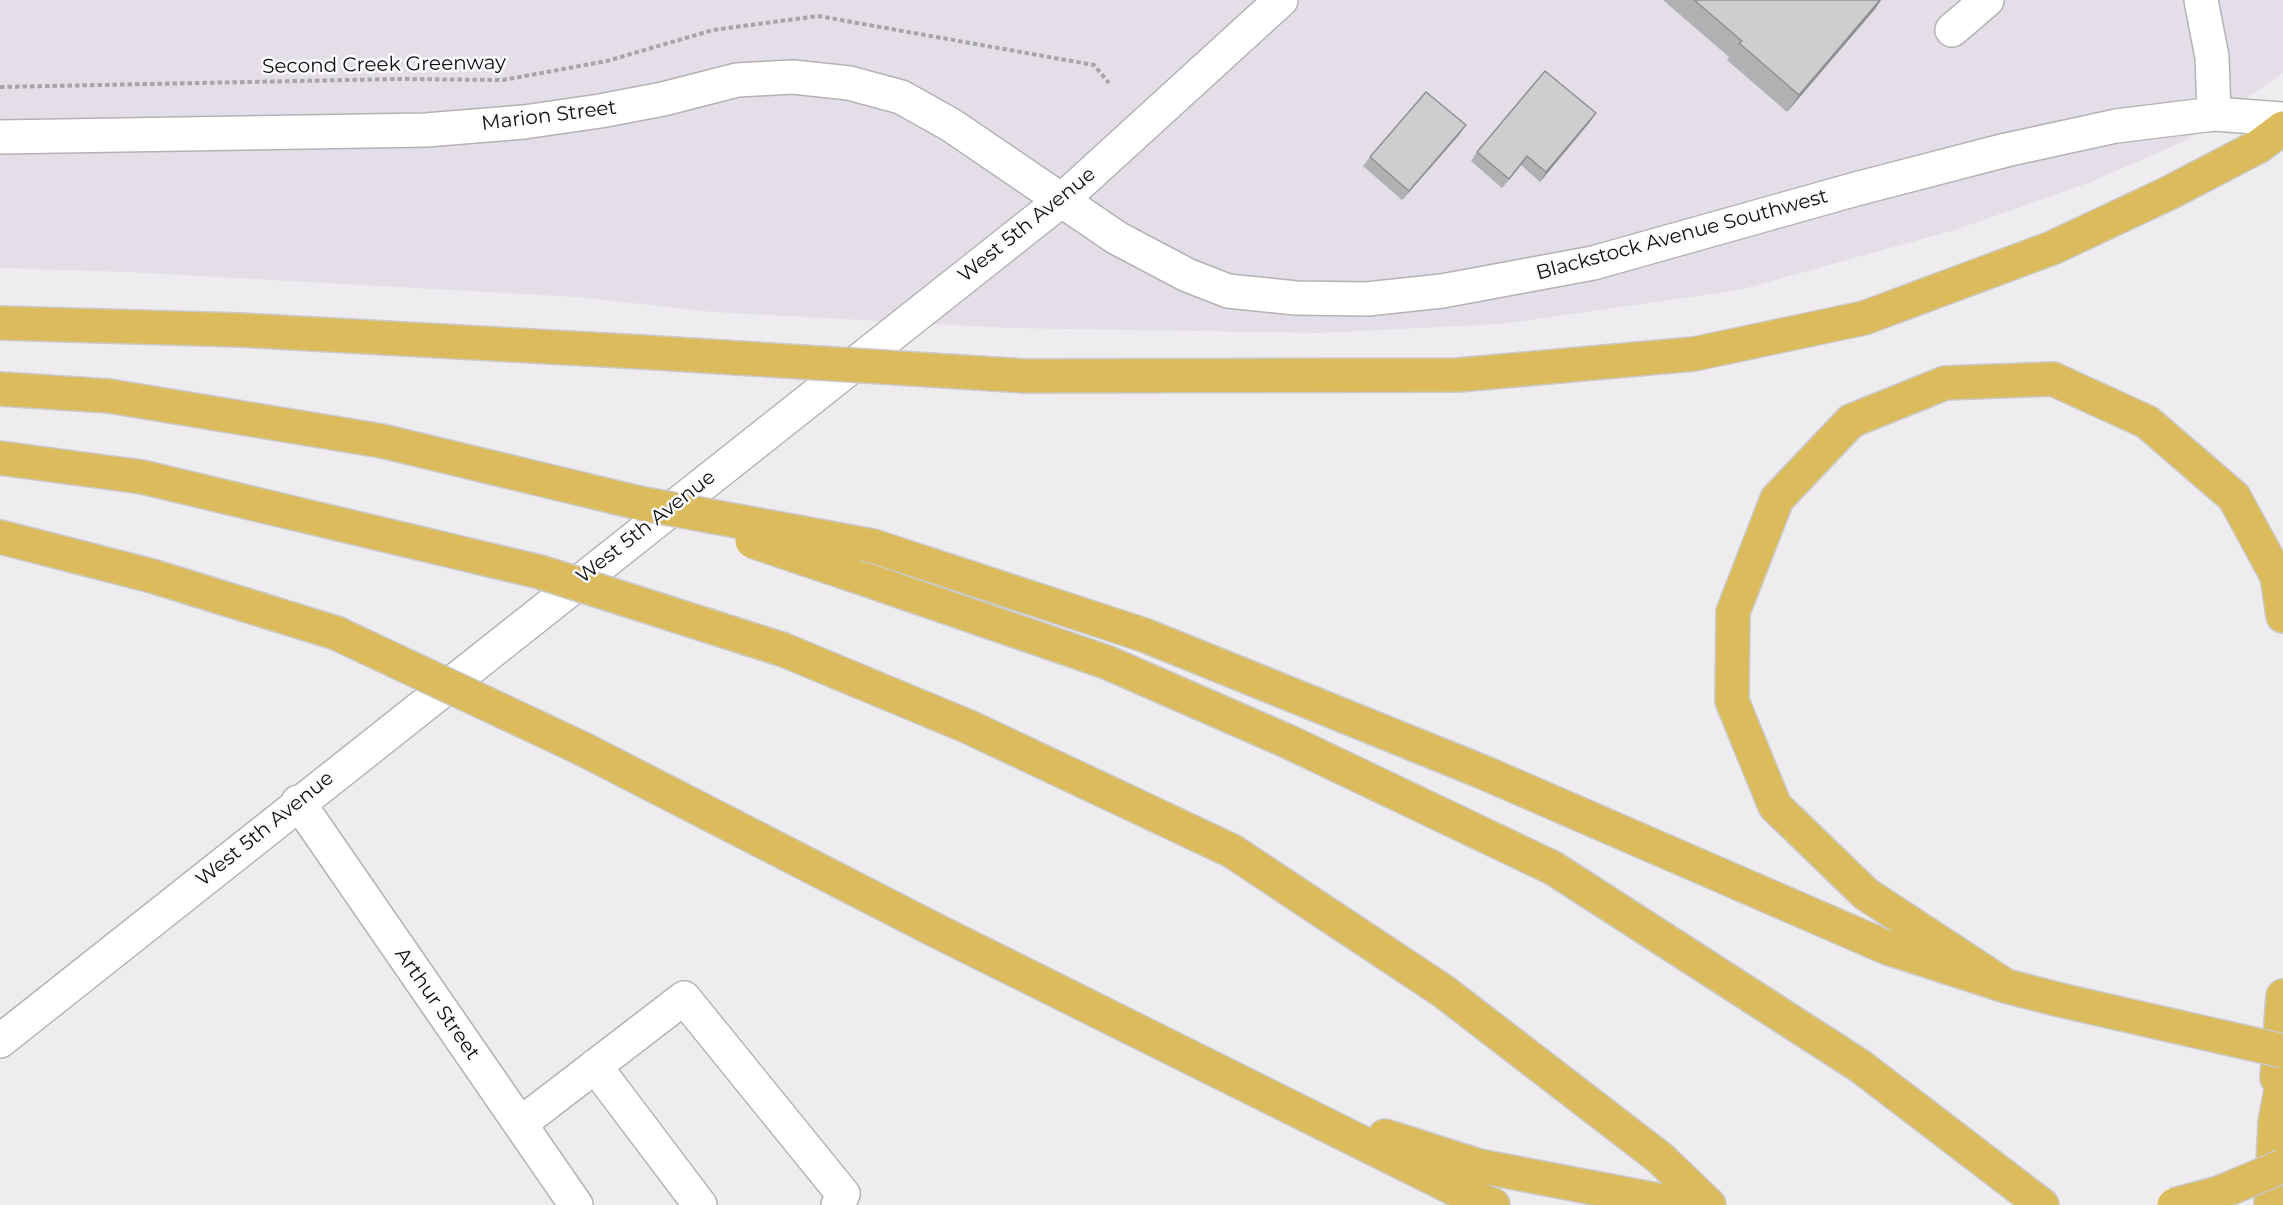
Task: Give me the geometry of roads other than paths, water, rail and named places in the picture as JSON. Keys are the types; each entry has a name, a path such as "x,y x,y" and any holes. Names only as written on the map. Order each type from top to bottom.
{"highway":[{"path":"0,323 240,330 1026,376 1458,375 1694,354 1863,318 2052,248 2169,193 2259,146 2283,128"},
{"path":"2006,986 1866,894 1775,806 1732,701 1733,612 1777,499 1851,421 1946,382 2053,379 2147,422 2234,497 2277,576 2283,616"},
{"path":"0,389 120,398 382,441 639,503 873,546 1144,635 1485,773 1888,948 2006,986 2283,1051"},
{"path":"0,458 142,477 540,572 784,650 969,727 1232,851 1443,991 1660,1158 1709,1205"},
{"path":"639,503 1106,662 1289,742 1553,868 1860,1066 2042,1205"},
{"path":"0,537 152,576 336,633 583,748 935,930 1278,1101 1480,1189 1683,1205"},
{"path":"2271,1205 2283,996"},
{"path":"2275,1122 2283,1080"},
{"path":"2174,1205 2219,1193 2283,1166"}],"street":[{"name":"West 5th Avenue","path":"0,1041 298,802 1063,199 1281,0"},
{"path":"1952,30 1987,0"},
{"path":"2201,0 2212,57 2214,114"},
{"name":"Marion Street","path":"0,137 426,130 524,122 663,99 737,80 793,77 849,83 901,97 951,125 1063,199"},
{"name":"Blackstock Avenue Southwest","path":"1063,199 1125,242 1187,275 1228,291 1296,298 1367,299 1442,291 1582,265 2006,150 2116,126 2214,114 2283,119"},
{"name":"Arthur Street","path":"298,802 576,1205"},
{"path":"520,1124 684,998 843,1194 838,1205"},
{"path":"595,1066 700,1205"}]}
